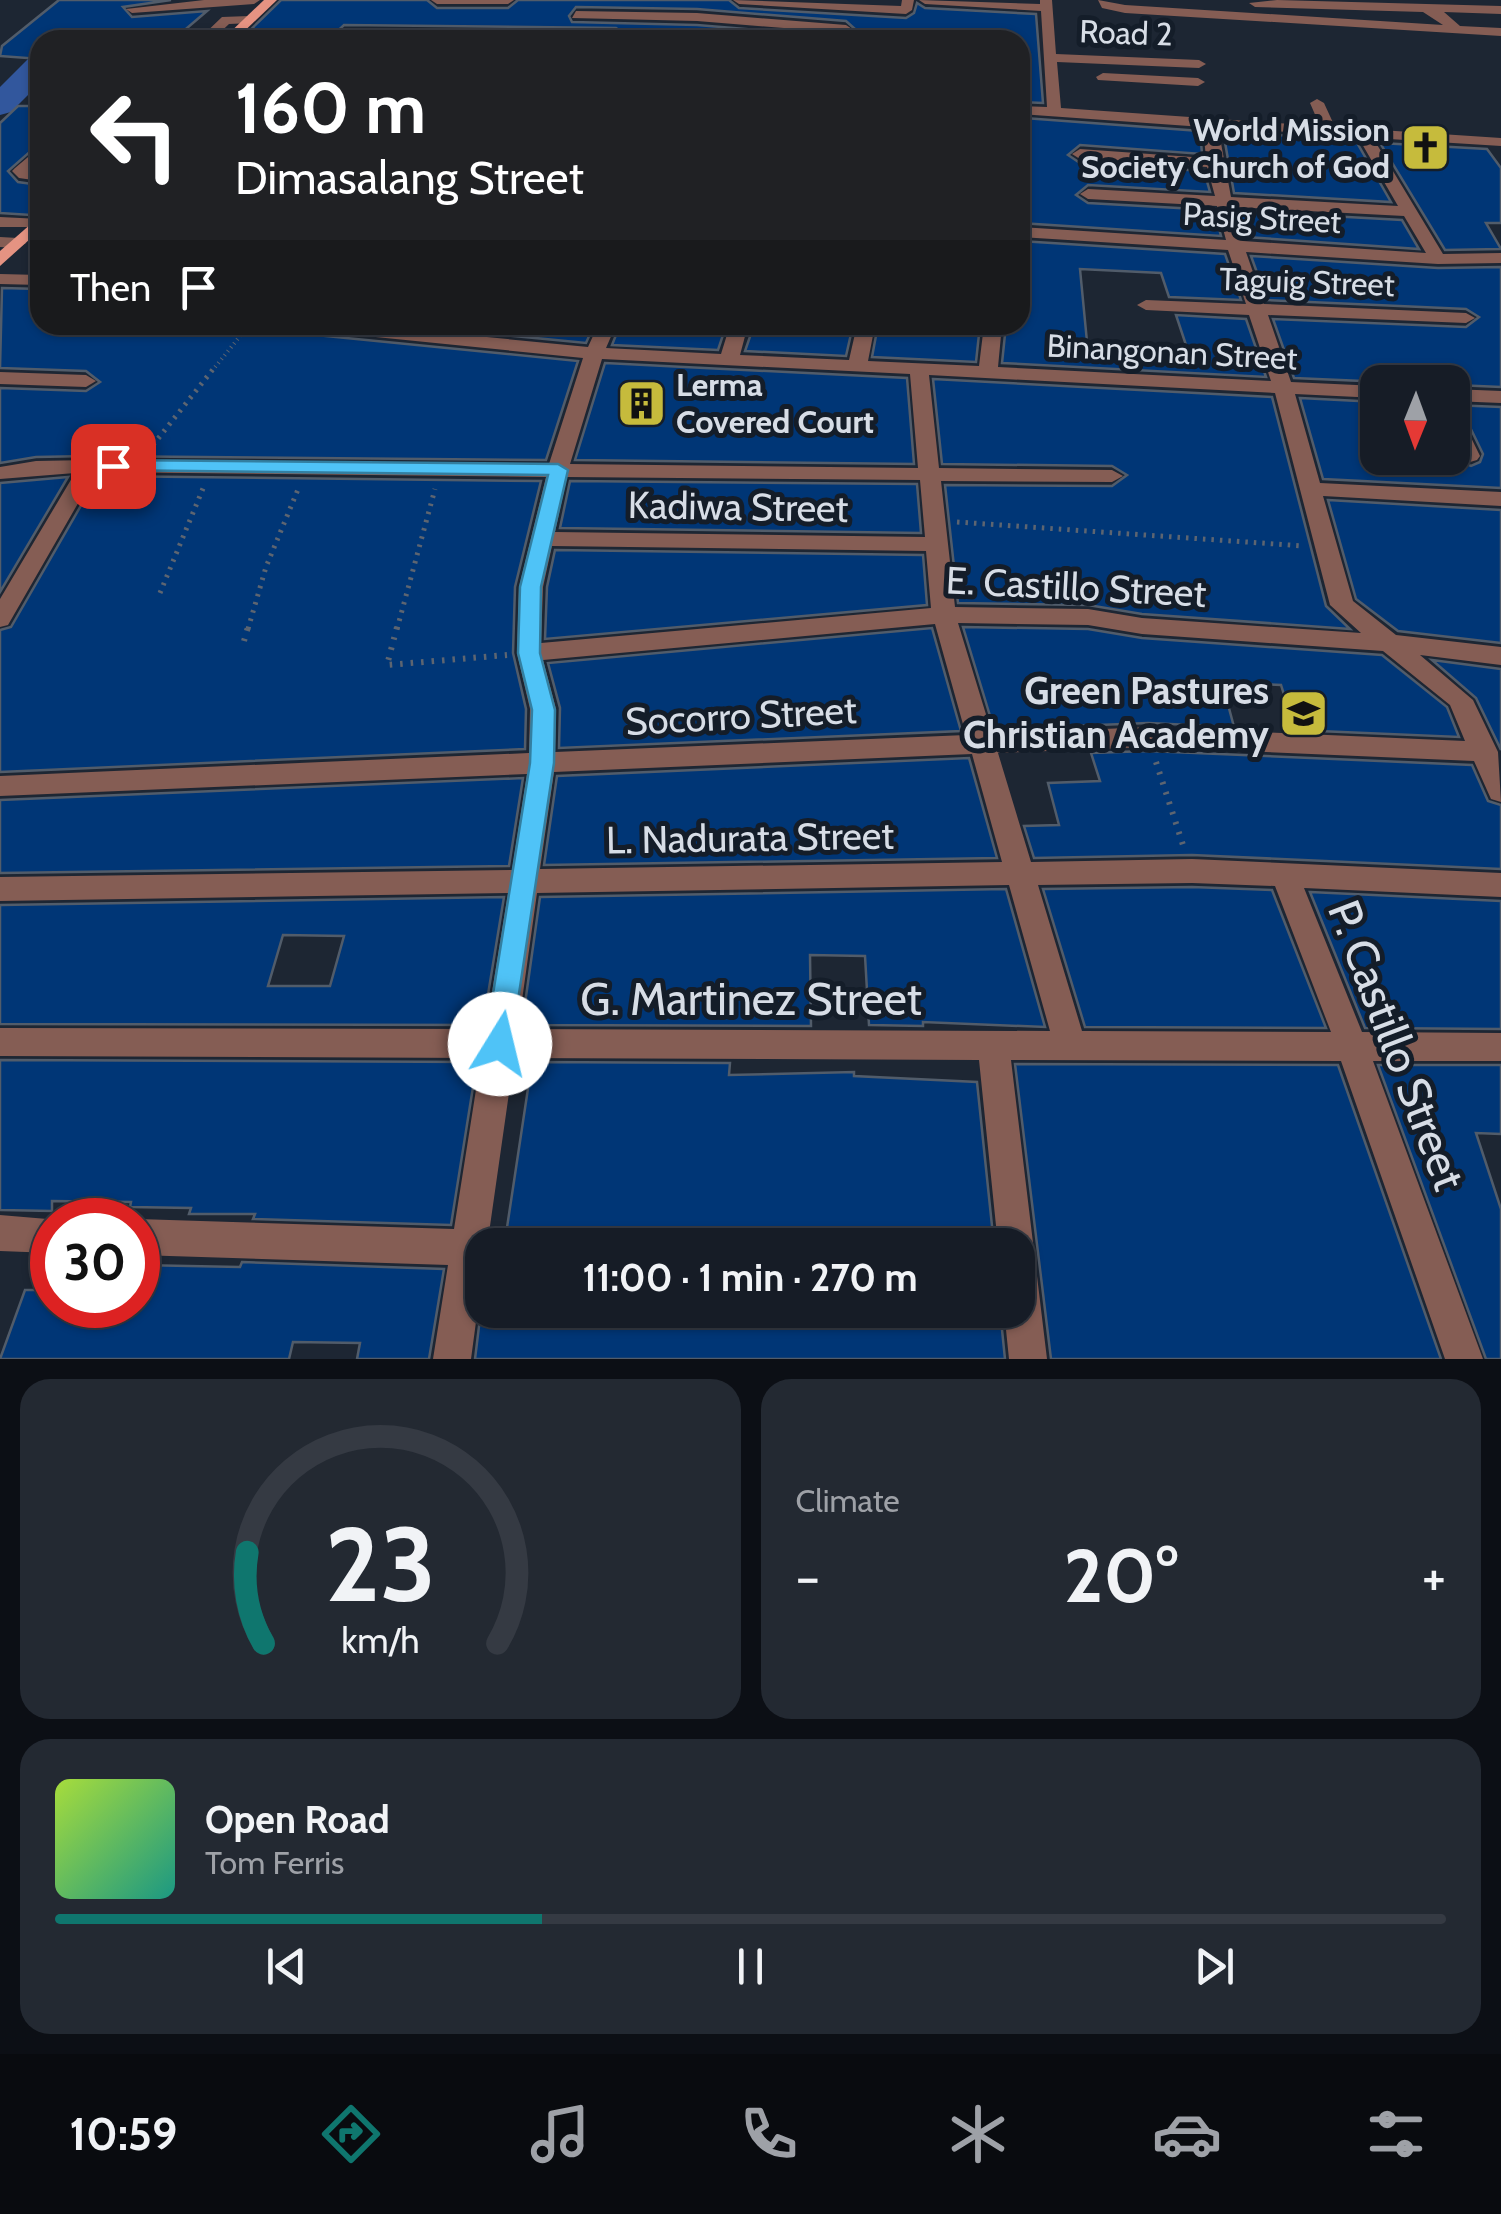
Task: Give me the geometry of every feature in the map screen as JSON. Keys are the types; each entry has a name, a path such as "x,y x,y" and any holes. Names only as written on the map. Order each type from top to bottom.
{"main road":[{"path":"239,30 264,1"},
{"path":"0,261 9,243 30,228"}],"street":[{"path":"436,0 508,0"},
{"path":"601,30 611,0"},
{"path":"738,0 906,10 908,0"},
{"path":"925,0 1046,4 1054,112"},
{"path":"1104,0 1106,5 1125,9 1501,32"},
{"path":"1175,0 1501,10"},
{"path":"132,9 264,1"},
{"path":"781,24 792,2"},
{"path":"1250,2 1256,18"},
{"path":"1423,8 1435,10 1456,30"},
{"path":"576,14 846,29"},
{"path":"215,30 226,20 249,20"},
{"name":"Road 2","path":"1050,58 1200,64"},
{"path":"1051,74 1069,75"},
{"path":"1088,76 1198,82"},
{"path":"1316,103 1330,132"},
{"path":"1030,111 1492,141 1501,162"},
{"path":"1210,123 1214,162 1236,248 1283,388 1342,605 1460,700 1499,783"},
{"path":"1364,134 1438,259"},
{"path":"1080,154 1214,162"},
{"path":"30,162 20,171 30,175"},
{"path":"1088,194 1408,211"},
{"path":"0,222 30,222"},
{"name":"Pasig Street","path":"1030,233 1236,248 1500,259"},
{"path":"0,279 30,280"},
{"name":"Taguig Street","path":"1146,306 1466,318"},
{"name":"Binangonan Street","path":"488,335 594,353 1360,391"},
{"path":"478,1228 500,1044 542,763 543,710 522,654 531,587 558,470 602,335"},
{"path":"729,360 736,335"},
{"path":"857,368 864,335"},
{"path":"988,375 992,335"},
{"path":"919,371 944,616 1070,1045"},
{"path":"0,378 86,381"},
{"path":"1470,396 1501,397"},
{"path":"0,619 89,466"},
{"path":"0,473 36,467 136,466 1112,476"},
{"path":"1309,489 1501,499"},
{"name":"Kadiwa Street","path":"540,539 935,532"},
{"name":"E. Castillo Street","path":"522,654 944,616 1088,617 1142,626 1389,643 1501,656"},
{"name":"Socorro Street","path":"0,786 1148,737 1485,752"},
{"name":"L. Nadurata Street","path":"0,889 1192,871 1501,885"},
{"name":"P. Castillo Street","path":"1284,875 1352,1046 1464,1359"},
{"name":"G. Martinez Street","path":"0,1042 1501,1047"},
{"path":"993,1045 1014,1228"},
{"path":"0,1233 30,1234"},
{"path":"160,1238 465,1248"},
{"path":"452,1359 465,1299"},
{"path":"1025,1328 1028,1359"}],"path":[{"path":"136,466 241,335"},
{"path":"160,593 210,473"},
{"path":"244,641 266,567 304,476"},
{"path":"438,480 414,555 387,665 522,654"},
{"path":"935,532 1209,536 1325,548"},
{"path":"1148,737 1192,871"}],"building":[{"path":"59,0 171,0 123,7 132,17 207,11 185,30 30,30 30,58 0,56 2,46"},
{"path":"281,0 427,0 437,8 508,8 518,0 729,0 739,8 906,18 914,13 917,3 925,8 1036,14 1043,103 1030,102 1030,30 856,30 846,21 697,9 576,7 569,16 572,22 759,30 344,25 339,30 250,30"},
{"path":"18,106 30,106 30,152 8,171 18,182 30,184 30,215 0,213 0,123"},
{"path":"1030,118 1200,131 1202,154 1080,145 1068,155 1080,163 1204,171 1210,192 1088,185 1076,195 1088,203 1214,210 1221,236 1030,224"},
{"path":"1223,131 1356,141 1391,202 1234,193"},
{"path":"1380,143 1487,149 1501,168 1501,223 1486,223 1501,249 1445,250"},
{"path":"1238,211 1402,220 1419,249 1246,237"},
{"path":"1030,242 1225,254 1241,300 1169,297 1161,273 1080,269 1088,352 1190,357 1176,315 1246,319 1266,377 1002,363 1005,335 1030,335"},
{"path":"1251,256 1438,268 1501,267 1501,387 1470,386 1470,365 1360,365 1360,381 1294,378 1273,319 1466,327 1479,317 1466,309 1267,300"},
{"path":"2,288 30,289 30,335 316,335 578,361 546,460 89,456 36,457 0,463 0,388 86,391 100,382 86,371 0,368"},
{"path":"504,335 590,335 586,343"},
{"path":"616,335 723,335 718,350 612,345"},
{"path":"751,335 851,335 846,356 745,351"},
{"path":"876,335 979,335 976,362 872,357"},
{"path":"605,363 907,378 914,464 575,460"},
{"path":"933,379 1272,397 1326,606 1350,629 1142,614 1088,605 958,603 945,485 1112,486 1127,475 1112,466 942,464"},
{"path":"1300,398 1360,401 1360,475 1470,475 1470,466 1480,462 1483,454 1470,427 1470,406 1501,407 1501,488 1323,479"},
{"path":"98,476 541,481 515,587 513,653 526,709 525,749 0,772 0,630 11,627"},
{"path":"68,477 0,592 0,483"},
{"path":"570,481 917,484 921,533 560,528"},
{"path":"1328,500 1501,510 1501,643 1398,631 1356,599"},
{"path":"555,550 923,555 927,605 545,639 547,587"},
{"path":"963,627 1088,629 1142,638 1382,655 1447,707 1459,737 1295,730 1281,685 1222,682 1234,727 1148,723 994,729"},
{"path":"932,628 961,731 559,748 560,708 548,663"},
{"path":"1432,660 1501,669 1501,750 1476,698"},
{"path":"1148,751 1472,765 1488,801 1501,805 1501,869 1192,855 1034,858 1024,826 1059,825 1048,783 1100,781 1091,753"},
{"path":"969,758 997,858 544,865 557,776"},
{"path":"523,778 509,866 0,873 0,800"},
{"path":"1006,889 1045,1027 923,1022 923,1026 869,1025 865,956 810,955 811,1026 522,1025 540,897"},
{"path":"1043,889 1272,890 1326,1028 1085,1027"},
{"path":"1310,892 1501,901 1501,1029 1365,1028"},
{"path":"504,897 483,1025 0,1024 0,905","holes":["283,935 344,936 330,986 268,986"]},
{"path":"0,1060 477,1062 451,1225 189,1214 191,1208 160,1207 160,1198 30,1198 30,1211 0,1210"},
{"path":"532,1062 730,1063 729,1075 854,1072 854,1076 977,1082 992,1228 507,1228"},
{"path":"1015,1064 1338,1065 1441,1359 1051,1359"},
{"path":"1378,1065 1501,1065 1501,1134 1476,1133 1501,1209 1501,1359 1486,1359"},
{"path":"242,1262 444,1269 429,1359 357,1359 360,1343 293,1342 289,1359 0,1359 25,1290 30,1290 30,1328 160,1328 160,1265 240,1267"},
{"path":"479,1328 1002,1328 1005,1359 475,1359"}],"waterway":[{"path":"0,105 30,75"}],"place":[{"name":"World Mission Society Church of God","path":"1425,148"},
{"name":"Lerma Covered Court","path":"641,403"},
{"name":"Green Pastures Christian Academy","path":"1304,713"}],"route":[{"path":"113,466 558,470 531,587 529,653 543,710 542,763 500,1044"}]}
